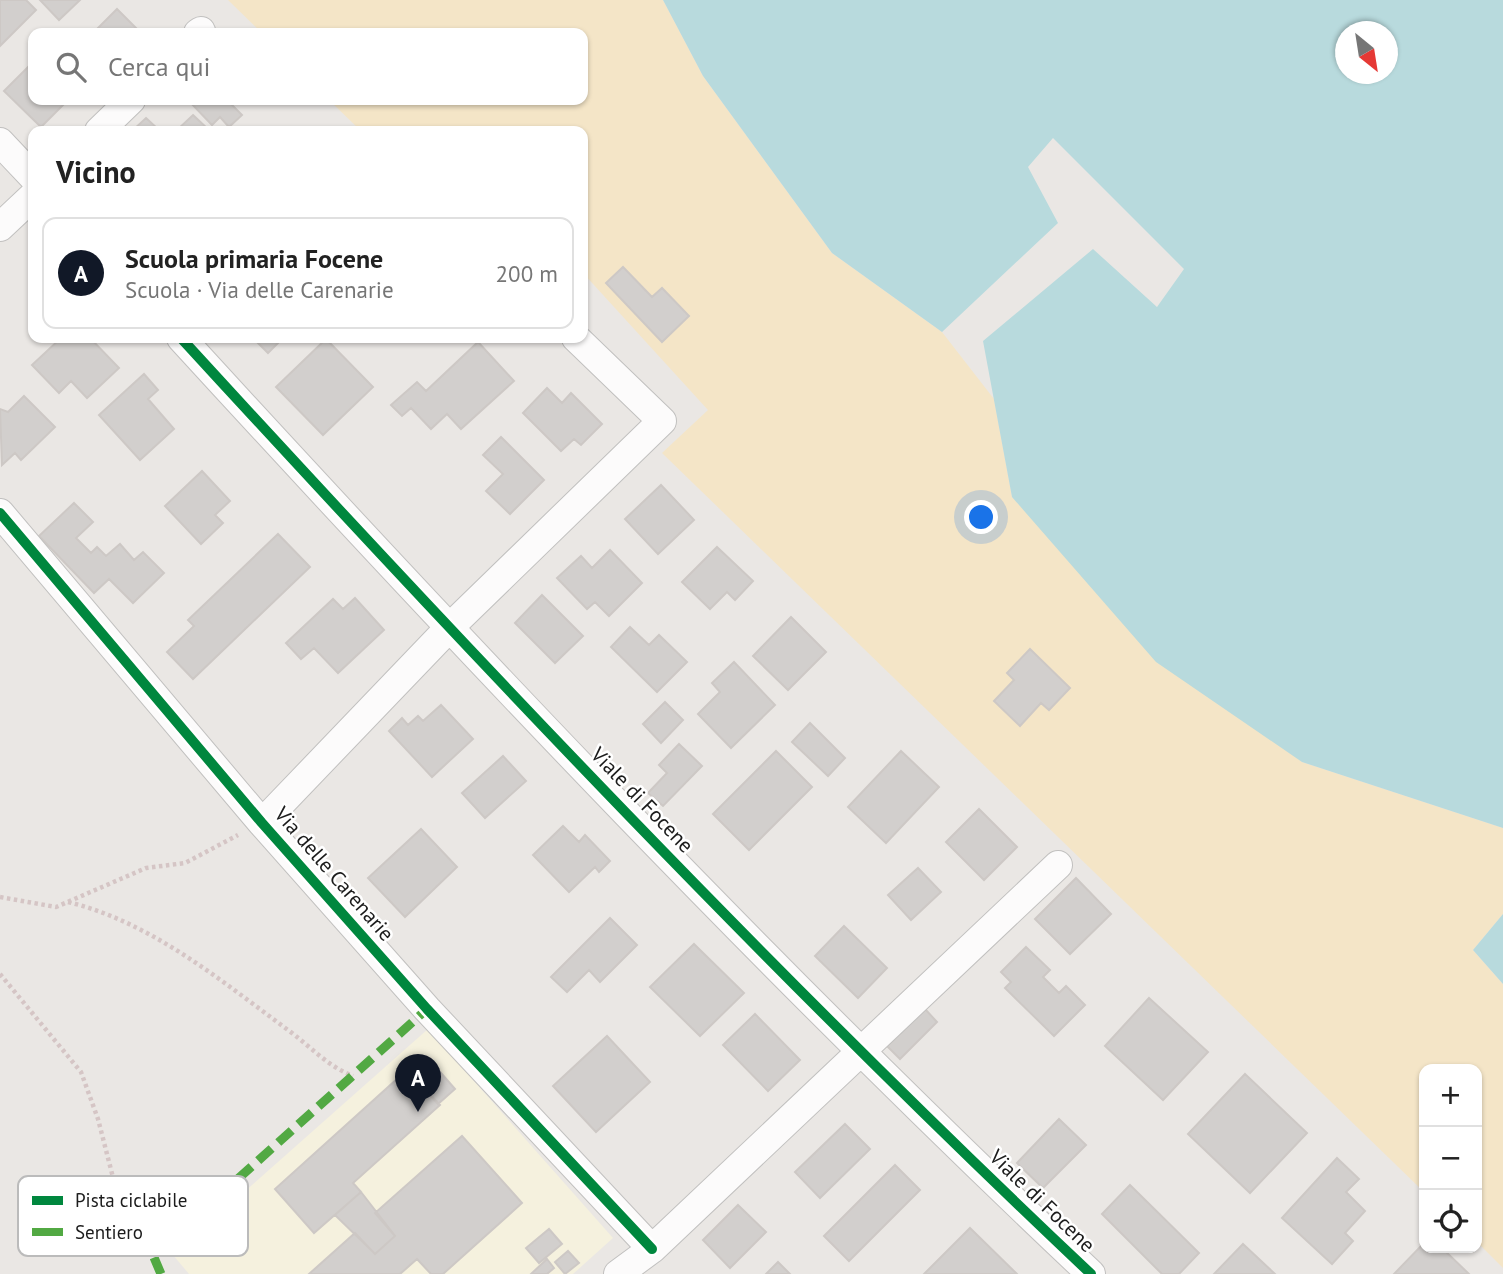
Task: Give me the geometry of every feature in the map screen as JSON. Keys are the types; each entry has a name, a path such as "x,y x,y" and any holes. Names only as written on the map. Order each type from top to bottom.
{"street":[{"path":"104,126 126,105"},
{"path":"0,142 28,172"},
{"path":"0,228 28,201"},
{"name":"Viale di Focene","path":"186,343 448,629 861,1054 1091,1274"},
{"path":"262,822 301,785 448,629 662,421 581,343"},
{"name":"Via delle Carenarie","path":"0,513 262,822 472,1059 652,1249"},
{"path":"618,1274 652,1249 1058,865"}],"path":[{"path":"0,897 55,907 146,868 185,863 262,822"},
{"path":"68,902 98,909 171,945 290,1032 336,1070 353,1076"},
{"path":"0,974 81,1072 98,1119 113,1176"}],"shaded area":[{"path":"428,1029 613,1238 573,1274 189,1274 174,1256 248,1256 248,1189"}],"sand":[{"path":"228,0 663,0 703,76 832,253 942,332 994,399 1012,497 1302,762 1503,828 1503,914 1473,950 1503,984 1503,1268 1482,1247 1482,1064 1419,1064 1419,1187 662,453 708,410 588,278 588,126 356,126 334,105 588,105 588,28 257,28"}],"water":[{"path":"663,0 1503,0 1503,828 1302,762 1156,662 1012,497 983,341 1093,249 1157,307 1184,269 1053,138 1028,167 1058,223 942,332 832,253 703,76"},
{"path":"1503,914 1503,984 1473,950"}],"building":[{"path":"0,0 26,0 36,10 0,46"},
{"path":"40,0 80,0 59,20"},
{"path":"117,9 136,28 98,28"},
{"path":"28,67 28,105 63,105 40,126 4,91"},
{"path":"193,105 232,105 242,115 230,126 220,117 212,125"},
{"path":"193,115 205,126 181,126"},
{"path":"146,118 155,126 137,126"},
{"path":"623,267 652,297 662,288 689,316 662,342 606,283"},
{"path":"56,343 95,343 119,368 87,398 71,381 59,393 32,365"},
{"path":"258,343 278,343 268,353"},
{"path":"322,343 330,343 373,387 323,435 276,387"},
{"path":"477,343 514,381 461,429 447,414 431,429 411,408 402,416 391,405 417,382 426,391"},
{"path":"144,374 158,390 148,399 174,429 140,460 99,415"},
{"path":"547,388 562,403 571,393 602,424 581,445 574,439 561,451 523,413"},
{"path":"24,396 55,427 21,460 15,453 2,465 0,409 8,412"},
{"path":"501,437 544,480 510,514 486,491 503,474 483,455"},
{"path":"202,471 230,501 215,515 223,523 201,544 165,506"},
{"path":"661,485 694,520 658,554 625,519"},
{"path":"74,503 93,522 76,538 91,553 97,547 106,556 120,544 134,560 143,552 164,573 133,603 109,579 94,593 39,536"},
{"path":"278,534 310,567 193,679 167,652 194,626 188,620"},
{"path":"717,547 753,581 735,600 727,592 710,609 682,582"},
{"path":"610,550 642,583 609,616 595,602 587,609 557,578 581,556 592,568"},
{"path":"542,595 583,636 555,663 515,623"},
{"path":"355,598 384,630 338,673 314,648 301,659 286,643 333,599 343,609"},
{"path":"791,617 826,652 788,690 753,656"},
{"path":"630,627 649,645 659,635 687,662 657,692 611,647"},
{"path":"1030,649 1070,688 1049,710 1041,703 1020,726 994,701 1014,680 1007,673"},
{"path":"734,662 775,705 731,748 698,714 720,692 712,683"},
{"path":"665,702 683,720 661,743 643,724"},
{"path":"441,705 473,739 432,777 389,731 402,718 408,725 418,716 423,721"},
{"path":"810,723 845,758 828,776 792,742"},
{"path":"679,744 702,766 663,806 648,793 667,773 659,765"},
{"path":"776,751 812,787 749,850 713,814"},
{"path":"901,751 939,787 886,843 848,807"},
{"path":"503,756 526,781 485,818 462,793"},
{"path":"979,809 1017,847 984,880 946,842"},
{"path":"563,826 579,842 585,835 610,861 599,872 595,867 569,892 533,855"},
{"path":"421,829 457,867 405,917 368,878"},
{"path":"918,868 941,892 911,920 888,895"},
{"path":"1076,878 1111,914 1070,954 1035,919"},
{"path":"610,918 637,945 600,982 589,970 567,992 551,977"},
{"path":"844,926 887,968 858,998 815,956"},
{"path":"694,944 744,993 700,1036 650,987"},
{"path":"1026,947 1050,970 1043,977 1059,993 1066,986 1085,1005 1054,1036 1005,988 1011,982 1001,972"},
{"path":"1149,998 1208,1052 1163,1100 1105,1046"},
{"path":"925,1009 937,1022 900,1059 887,1046"},
{"path":"755,1014 800,1060 768,1091 723,1045"},
{"path":"607,1036 650,1082 596,1132 553,1086"},
{"path":"427,1057 455,1089 438,1104 410,1073"},
{"path":"407,1070 440,1105 353,1183 361,1192 314,1233 275,1189"},
{"path":"1245,1074 1307,1133 1250,1193 1188,1134"},
{"path":"1059,1119 1086,1145 1043,1188 1017,1163"},
{"path":"845,1124 870,1149 820,1198 795,1172"},
{"path":"462,1136 522,1203 443,1274 431,1274 417,1259 400,1274 309,1274 355,1233 375,1254 395,1236 375,1213"},
{"path":"1337,1158 1359,1179 1346,1192 1365,1211 1345,1233 1353,1241 1332,1264 1282,1218"},
{"path":"895,1165 920,1190 849,1261 824,1236"},
{"path":"1130,1185 1199,1253 1179,1274 1162,1274 1102,1214"},
{"path":"361,1192 395,1236 375,1254 335,1215"},
{"path":"738,1205 766,1232 730,1268 703,1240"},
{"path":"970,1228 1017,1274 924,1274"},
{"path":"549,1229 562,1244 539,1263 526,1248"},
{"path":"1243,1244 1275,1274 1214,1274"},
{"path":"1419,1248 1419,1253 1447,1253 1469,1274 1394,1274"},
{"path":"568,1251 579,1263 565,1274 555,1262"},
{"path":"547,1259 554,1268 547,1274 531,1274"},
{"path":"778,1262 790,1274 766,1274"}],"marked path":[{"path":"241,1176 427,1009"},
{"path":"153,1256 161,1274"}],"cycle path":[{"path":"186,343 627,814 856,1047 1091,1274"},
{"path":"0,513 262,823 427,1009 652,1249"}],"place":[{"name":"Scuola primaria Focene","path":"418,1112"}]}
